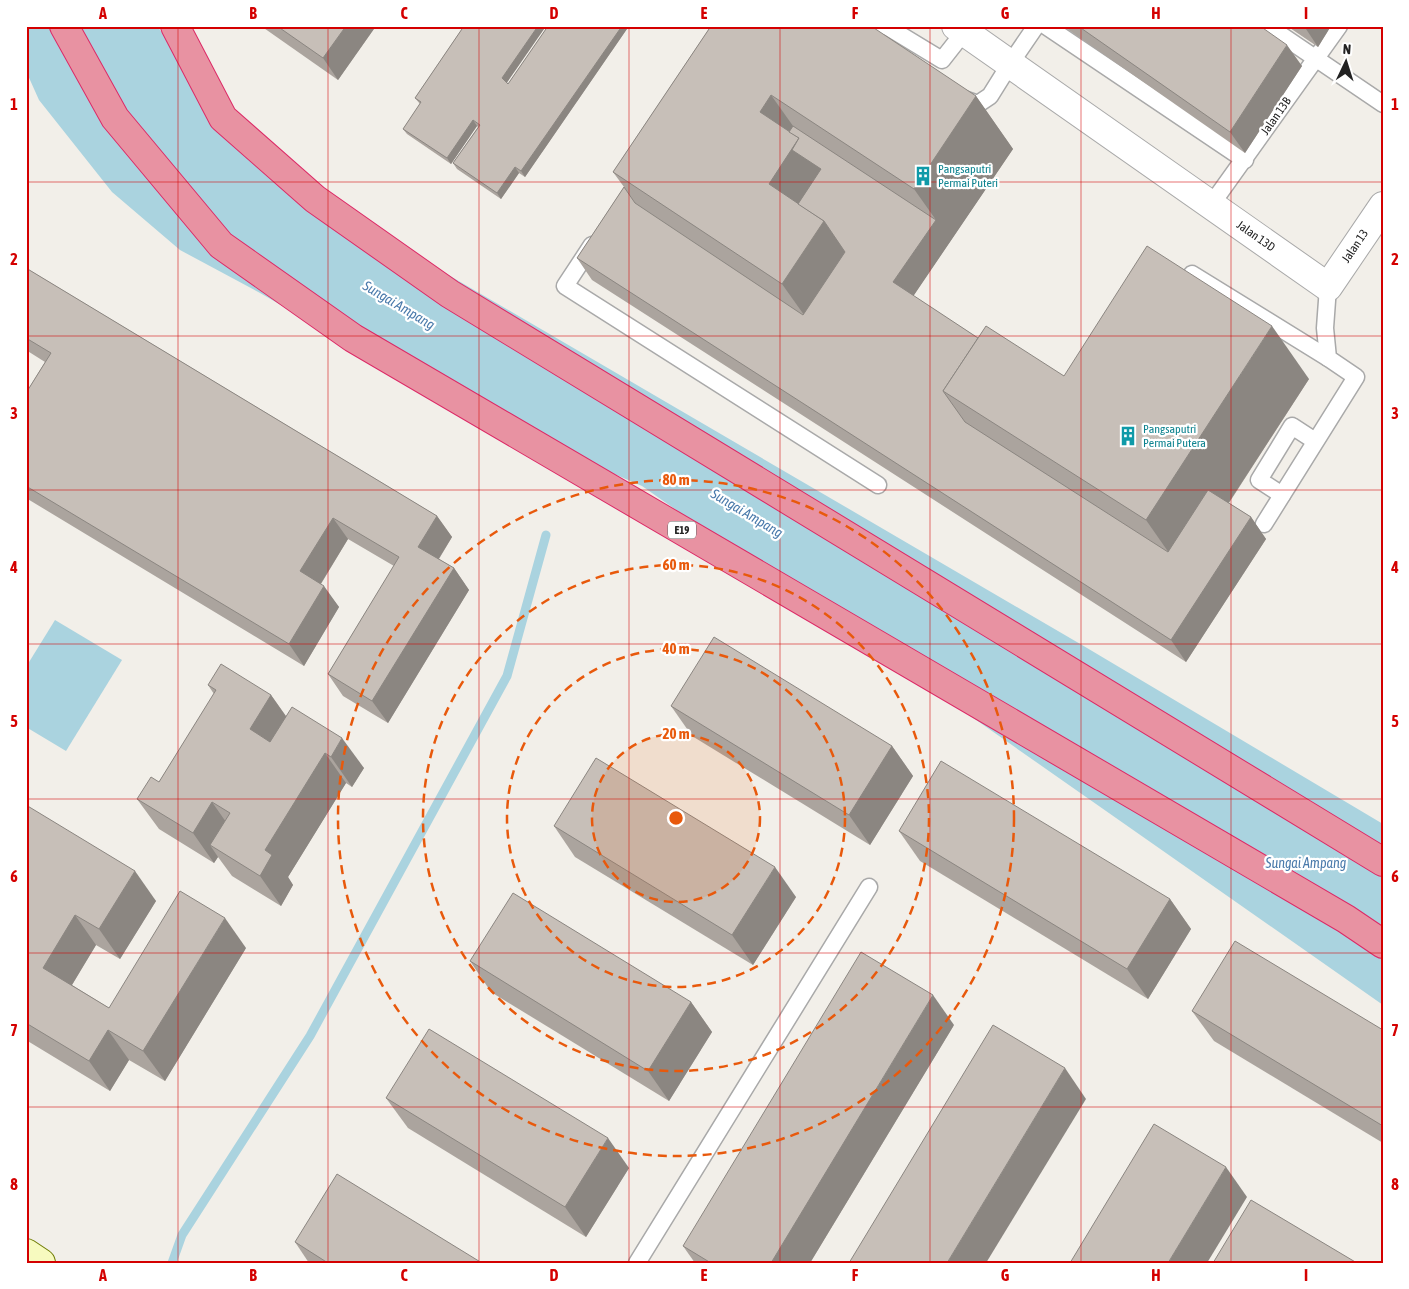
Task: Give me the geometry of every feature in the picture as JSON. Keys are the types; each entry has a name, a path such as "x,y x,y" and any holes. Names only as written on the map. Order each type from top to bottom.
{"highway":[{"name":"E19","path":"64,26 115,118 221,245 353,338 1346,919 1383,944"},
{"path":"179,31 223,118 315,199 450,294 1383,862"}],"main road":[{"path":"26,1253 42,1263"}],"street":[{"name":"Jalan 13D","path":"960,29 1328,287"},
{"name":"Jalan 13","path":"1328,287 1383,206"}],"lane":[{"path":"855,27 886,26 942,60 960,29"},
{"path":"946,88 963,99 978,104 990,96 1036,26"},
{"path":"1046,26 1245,160"},
{"path":"1268,26 1383,104"},
{"name":"Jalan 13B","path":"1212,204 1339,26"},
{"path":"855,27 881,45"},
{"path":"603,229 565,286 878,485"},
{"path":"1192,274 1328,358 1356,378 1264,524"},
{"path":"1328,287 1325,328 1328,358"},
{"path":"1282,495 1259,480 1292,426 1315,441"},
{"path":"637,1263 869,887"}],"water":[{"name":"Sungai Ampang","path":"26,26 157,26 225,115 311,191 421,259 1082,645 1383,824 1383,1005 642,486 455,405 260,293 180,250 112,192 39,100 26,71"},
{"path":"55,620 122,660 66,751 26,727 26,667"}],"building":[{"path":"277,26 346,26 323,58"},
{"path":"464,26 538,26 502,78 508,84 548,26 622,26 521,171 515,167 497,193 453,163 480,125 473,120 447,158 403,129 421,102 415,98"},
{"name":"Pangsaputri Permai Puteri","path":"711,26 871,26 976,96 914,189 771,95 760,112 799,138 769,184 824,221 782,284 613,172"},
{"path":"1078,26 1260,26 1287,45 1230,132"},
{"path":"793,126 936,220 893,282 978,338 943,391 965,422 1168,552 1208,490 1251,517 1171,640 577,258 624,187 635,203 803,315 845,252 824,221 798,204 821,169 792,150 799,138 789,132"},
{"path":"1147,246 1272,326 1146,520 943,391 986,326 1064,376"},
{"path":"26,268 437,516 418,547 454,568 372,701 328,674 399,557 333,518 300,571 324,586 289,644 26,486 26,393 51,353 26,338"},
{"path":"714,637 892,746 849,815 671,706"},
{"path":"221,664 271,695 250,729 270,742 292,707 342,738 331,757 325,753 265,850 272,855 260,876 210,845 230,813 212,802 193,833 137,799 151,777 159,782 216,690 208,685"},
{"path":"596,758 775,867 732,935 554,826"},
{"path":"941,761 1170,899 1127,969 899,831"},
{"path":"26,805 135,871 99,929 75,915 43,968 109,1008 180,891 225,918 143,1051 108,1030 89,1061 26,1023"},
{"path":"513,893 691,1002 648,1071 470,961"},
{"path":"1235,941 1383,1030 1383,1126 1192,1011"},
{"path":"861,952 933,995 771,1263 711,1263 683,1246"},
{"path":"993,1025 1065,1068 947,1263 849,1263"},
{"path":"429,1029 608,1138 565,1207 386,1098"},
{"path":"1154,1124 1226,1167 1168,1263 1070,1263"},
{"path":"337,1174 482,1263 328,1263 295,1242"},
{"path":"1251,1200 1357,1263 1213,1263"}],"waterway":[{"path":"172,1263 182,1235 310,1036 507,676 546,535"}],"place":[{"name":"Pangsaputri Permai Puteri","path":"923,176"},
{"name":"Pangsaputri Permai Putera","path":"1128,436"}]}
